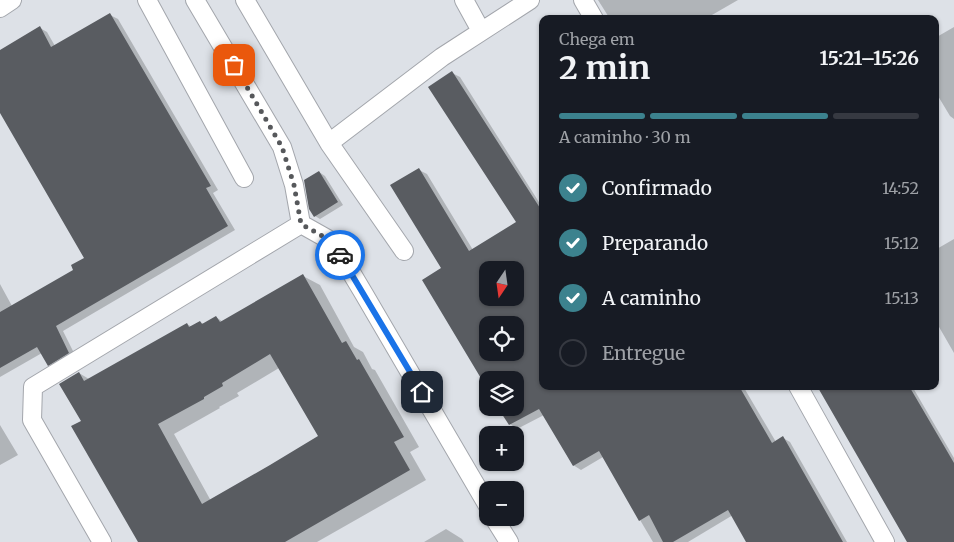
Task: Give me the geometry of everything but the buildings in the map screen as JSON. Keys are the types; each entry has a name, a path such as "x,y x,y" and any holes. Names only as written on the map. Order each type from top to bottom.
{"lane":[{"path":"0,8 12,0"},
{"path":"147,0 244,178"},
{"path":"195,0 282,147 294,185 301,224"},
{"path":"245,0 329,143 404,251"},
{"path":"464,0 481,32"},
{"path":"329,143 442,57 530,0"},
{"path":"583,0 592,15"},
{"path":"301,224 333,242 479,491"},
{"path":"102,542 32,420 33,387 301,224"},
{"path":"800,390 885,542"},
{"path":"499,526 509,542"}],"way so far":[{"path":"234,65 282,147 294,185 301,224 333,242 340,255"}],"route":[{"path":"340,255 422,392"}]}
